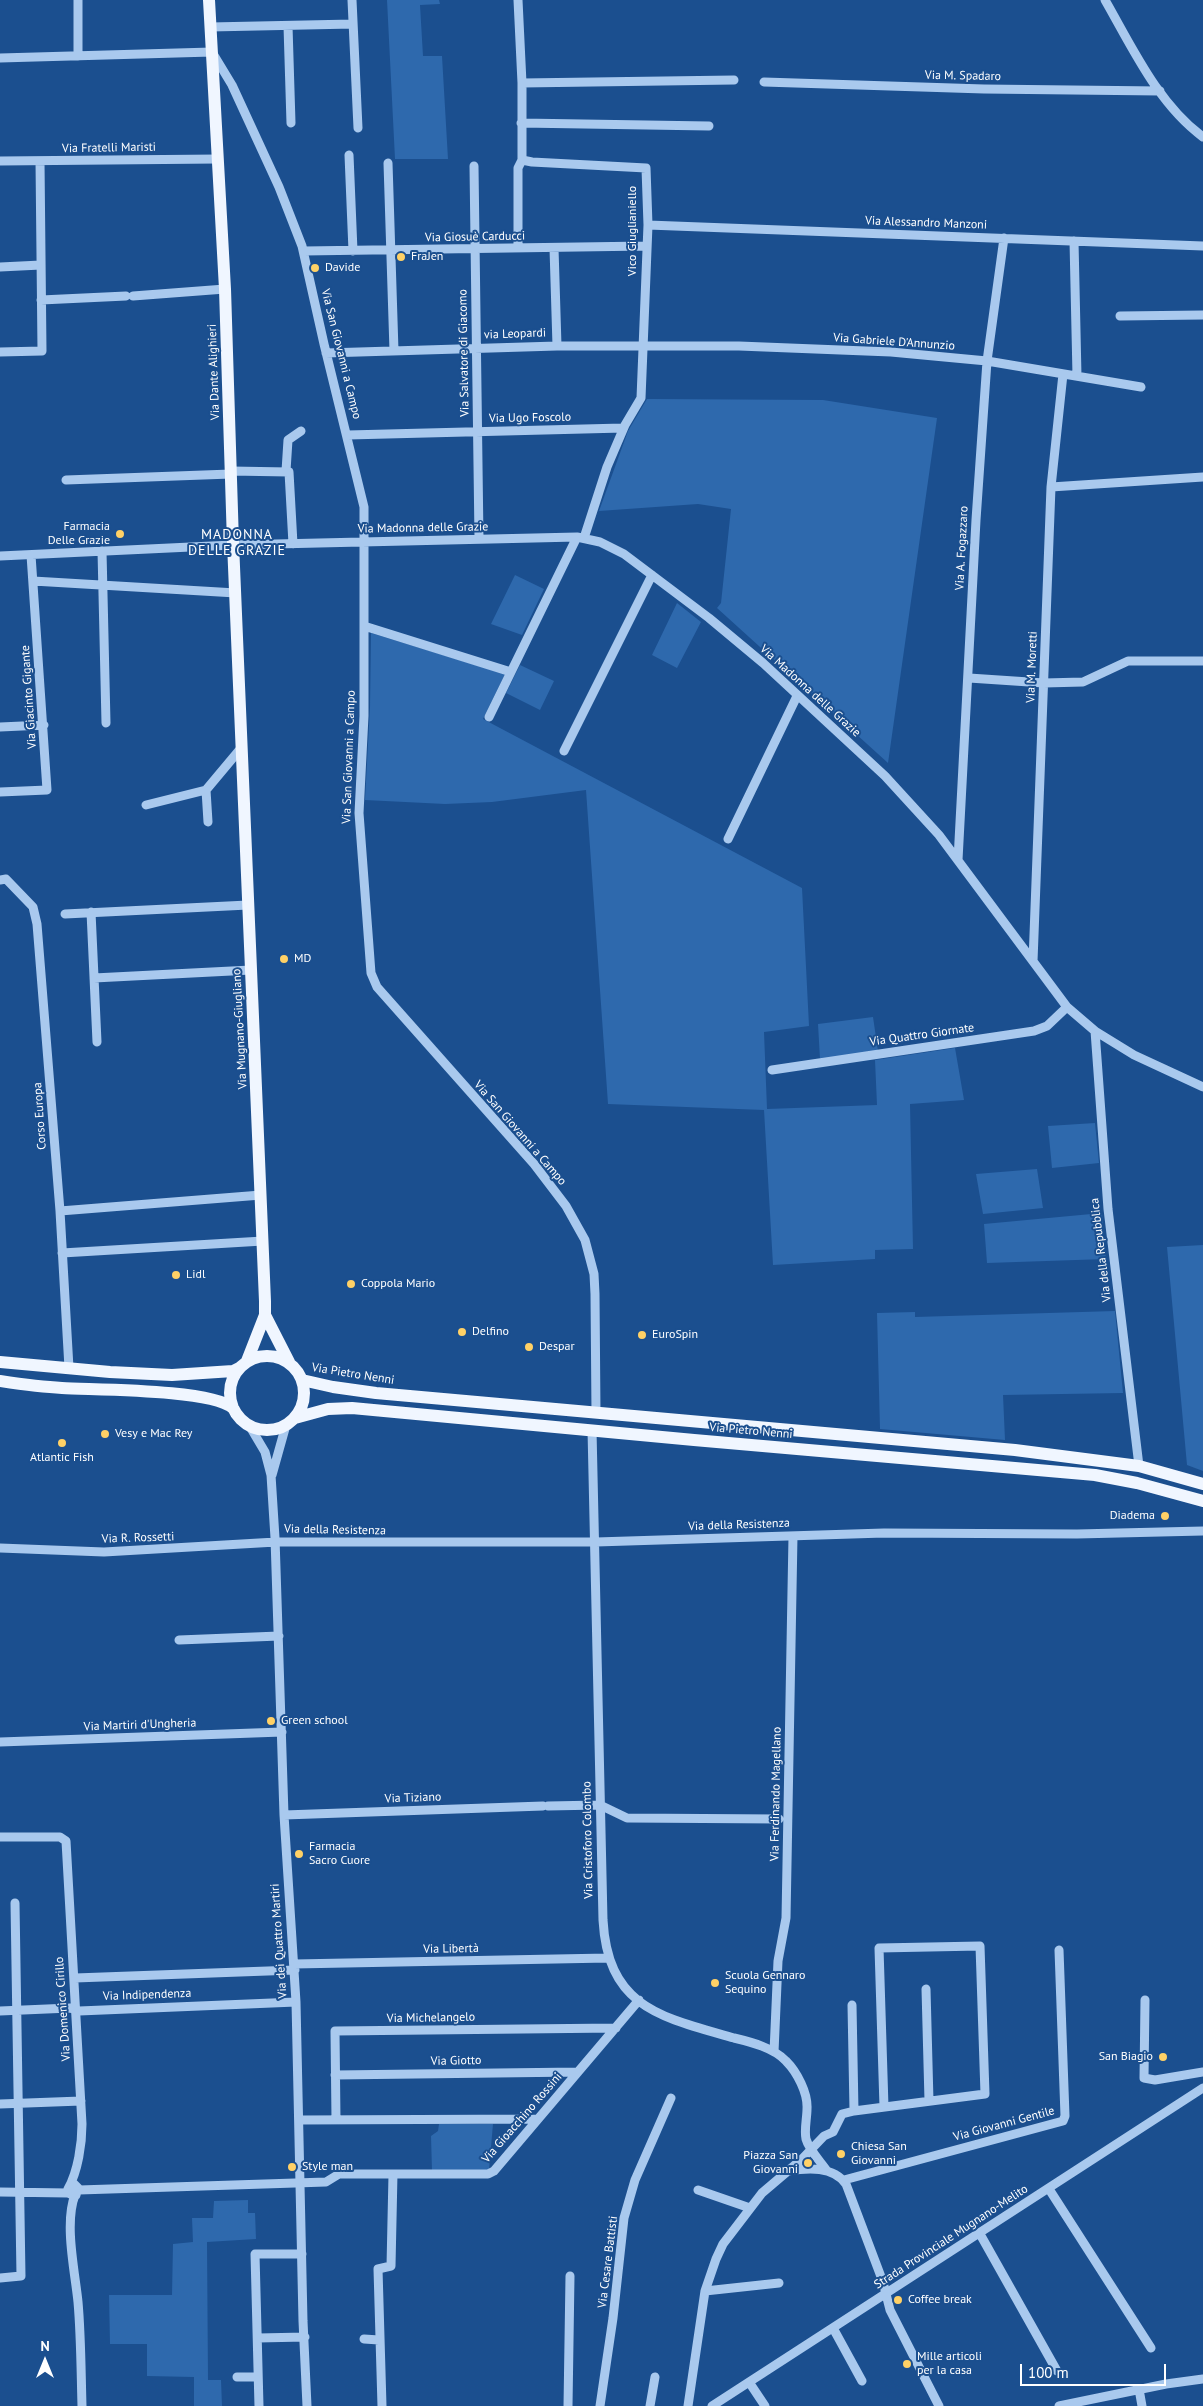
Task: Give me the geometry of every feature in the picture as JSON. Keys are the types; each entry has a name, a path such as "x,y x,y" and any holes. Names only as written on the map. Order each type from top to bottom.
{"main road":[{"name":"Via Dante Alighieri","path":"209,0 225,289 233,546 242,745"},
{"name":"Via Mugnano-Giugliano","path":"242,745 262,1195 265,1315 289,1362"},
{"name":"Via Mugnano-Giugliano","path":"243,1364 265,1315"},
{"path":"0,1362 172,1376 233,1371 243,1364 268,1355 289,1362 302,1380 304,1400 290,1422 268,1430 249,1425 228,1404 205,1398 176,1394 59,1388 0,1381"},
{"path":"233,1408 230,1387 243,1364"},
{"name":"Via Pietro Nenni","path":"302,1380 376,1394 1015,1450 1139,1466 1203,1484"},
{"name":"Via Pietro Nenni","path":"290,1422 328,1409 352,1408 1095,1474 1137,1483 1203,1502"}],"street":[{"path":"78,0 78,56"},
{"path":"352,0 358,128"},
{"path":"518,0 522,83 522,160 518,168 518,248"},
{"path":"1105,0 1172,108 1203,137"},
{"path":"210,27 353,24"},
{"path":"288,26 291,122"},
{"path":"0,58 212,52"},
{"name":"Via San Giovanni a Campo","path":"212,52 236,94 279,187 304,251 326,353 348,435 364,507 366,542 364,716 359,821 371,973 377,987 534,1164 566,1206 585,1240 594,1274 596,1413"},
{"path":"522,83 734,80"},
{"name":"Via M. Spadaro","path":"764,82 984,89 1160,91"},
{"path":"522,123 709,126"},
{"path":"350,155 353,251"},
{"name":"Via Fratelli Maristi","path":"0,162 218,159"},
{"name":"Vico Giuglianiello","path":"489,717 580,538 623,428 641,398 648,225 646,168 522,160"},
{"path":"0,352 42,351 40,161"},
{"path":"388,163 394,351"},
{"name":"Via Salvatore di Giacomo","path":"474,166 480,539"},
{"name":"Via Alessandro Manzoni","path":"648,225 1203,246"},
{"name":"Via A. Fogazzaro","path":"958,860 976,520 987,362 1004,238"},
{"path":"1074,241 1077,376"},
{"name":"Via Giosuè Carducci","path":"304,251 647,246"},
{"path":"554,248 557,346"},
{"path":"0,267 41,265"},
{"path":"41,300 225,289"},
{"path":"1120,316 1203,315"},
{"name":"via Leopardi","path":"326,353 557,346 644,347"},
{"name":"Via Gabriele D'Annunzio","path":"644,347 738,346 882,352 987,362 1141,387"},
{"name":"Via M. Moretti","path":"1033,961 1052,487 1063,374"},
{"name":"Via Ugo Foscolo","path":"348,435 623,428"},
{"path":"292,544 290,476 286,471 288,440 301,432"},
{"path":"66,480 286,471"},
{"path":"1052,487 1203,477"},
{"name":"Via Madonna delle Grazie","path":"233,546 580,538 612,547 652,575 763,663 885,776 958,860 1067,1007 1095,1031 1151,1065 1203,1087"},
{"path":"0,556 102,550 233,546"},
{"path":"102,550 106,724"},
{"name":"Via Giacinto Gigante","path":"0,792 48,790 31,555"},
{"path":"564,751 652,575"},
{"path":"33,581 236,593"},
{"path":"364,626 511,672"},
{"path":"969,678 1044,683 1082,682 1128,661 1203,661"},
{"path":"728,839 797,696"},
{"path":"0,728 44,725"},
{"path":"146,804 206,790 242,745"},
{"path":"206,790 208,822"},
{"name":"Corso Europa","path":"0,880 6,879 33,907 37,924 60,1211 69,1368"},
{"path":"65,914 248,905"},
{"path":"91,912 97,1042"},
{"path":"94,978 251,970"},
{"name":"Via Quattro Giornate","path":"772,1070 1034,1031 1047,1026 1067,1007"},
{"name":"Via della Repubblica","path":"1095,1031 1108,1209 1139,1466"},
{"path":"60,1211 262,1195"},
{"path":"62,1253 263,1241"},
{"name":"Via dei Quattro Martiri","path":"272,1475 290,1422"},
{"name":"Via dei Quattro Martiri","path":"249,1425 265,1452 272,1475 276,1542 284,1816 296,2002 307,2406"},
{"name":"Via Cristoforo Colombo","path":"592,1430 603,1920 608,1958 620,1983 640,2000 665,2016 750,2042 774,2052 786,2061 801,2084 807,2101 806,2134 811,2147"},
{"name":"Via della Resistenza","path":"276,1542 596,1542 884,1532 1086,1534 1203,1531"},
{"name":"Via Ferdinando Magellano","path":"774,2052 778,1961 786,1918 793,1536"},
{"name":"Via R. Rossetti","path":"0,1548 104,1552 276,1542"},
{"path":"179,1640 279,1636"},
{"name":"Via Martiri d'Ungheria","path":"0,1742 282,1732"},
{"path":"600,1805 627,1818 779,1818"},
{"name":"Via Tiziano","path":"284,1816 600,1805"},
{"name":"Via Domenico Cirillo","path":"0,1837 64,1838 74,2010 82,2101 82,2138 72,2203 72,2236 78,2307 82,2406"},
{"path":"0,2278 21,2276 15,1903"},
{"path":"688,2406 705,2291 716,2258 723,2244 769,2186 788,2171 824,2136 833,2132 842,2114 985,2094 980,1946 879,1948 884,2107"},
{"name":"Via Giovanni Gentile","path":"844,2180 1063,2121 1065,2116 1059,1950"},
{"name":"Via Libertà","path":"75,1978 294,1967 608,1958"},
{"path":"926,1989 929,2101"},
{"name":"Via Gioacchino Rossini","path":"20,2192 55,2192 73,2188 326,2182 339,2174 485,2175 491,2173 640,2000"},
{"path":"1145,2000 1144,2078 1155,2080 1203,2072"},
{"name":"Via Indipendenza","path":"0,2011 296,2002"},
{"path":"852,2005 854,2111"},
{"name":"Via Michelangelo","path":"336,2120 335,2031 616,2028"},
{"name":"Via Giotto","path":"335,2075 578,2072"},
{"name":"Strada Provinciale Mugnano-Melito","path":"712,2406 1203,2088"},
{"name":"Via Cesare Battisti","path":"600,2406 613,2318 624,2218 635,2180 671,2098"},
{"path":"0,2104 82,2101"},
{"path":"300,2120 538,2119"},
{"path":"811,2147 827,2171"},
{"path":"788,2171 817,2169 827,2171 844,2180 886,2294 890,2310 939,2406"},
{"path":"382,2406 378,2269 391,2266 393,2174"},
{"path":"1049,2189 1150,2348"},
{"path":"698,2190 750,2208"},
{"path":"0,2192 20,2192"},
{"path":"980,2234 1057,2371"},
{"path":"259,2406 255,2254 302,2254"},
{"path":"568,2406 570,2276"},
{"path":"705,2291 779,2283"},
{"path":"833,2328 862,2381"},
{"path":"258,2338 305,2338"},
{"path":"364,2339 379,2340"},
{"path":"237,2377 258,2377"},
{"path":"650,2406 655,2377"},
{"path":"1063,2406 1139,2389 1203,2379"},
{"path":"749,2382 765,2406"},
{"path":"1139,2389 1142,2406"}],"shaded area":[{"path":"387,0 439,0 440,4 420,5 423,56 442,56 448,159 395,159"},
{"path":"647,399 823,400 937,418 888,763 717,608 721,603 731,509 698,504 599,511 628,431"},
{"path":"515,575 544,589 522,635 491,624"},
{"path":"677,603 701,622 677,668 652,655"},
{"path":"371,633 505,674 483,719 802,888 809,1026 764,1032 767,1109 877,1105 875,1060 955,1048 964,1100 910,1104 913,1249 875,1250 875,1259 773,1265 764,1110 608,1104 586,790 492,802 445,804 365,800 370,707"},
{"path":"520,665 554,681 540,710 506,693"},
{"path":"873,1017 878,1051 820,1059 818,1024"},
{"path":"1095,1123 1099,1163 1052,1168 1048,1126"},
{"path":"1037,1169 1043,1208 983,1214 976,1174"},
{"path":"1102,1213 1106,1259 987,1263 984,1224"},
{"path":"1203,1245 1203,1471 1187,1465 1167,1247"},
{"path":"1115,1311 1123,1393 1003,1395 1005,1440 880,1429 877,1313 915,1312 915,1317"},
{"path":"439,2124 493,2124 489,2170 432,2171 431,2136 438,2131"},
{"path":"248,2200 248,2213 255,2213 256,2239 207,2242 208,2380 221,2380 222,2406 194,2406 194,2377 147,2376 147,2344 110,2344 109,2295 172,2295 173,2244 193,2242 192,2218 213,2218 214,2201"}],"place":[{"name":"FraJen","path":"401,257"},
{"name":"Davide","path":"315,268"},
{"name":"Farmacia Delle Grazie","path":"120,534"},
{"name":"MD","path":"284,959"},
{"name":"Lidl","path":"176,1275"},
{"name":"Coppola Mario","path":"351,1284"},
{"name":"Delfino","path":"462,1332"},
{"name":"EuroSpin","path":"642,1335"},
{"name":"Despar","path":"529,1347"},
{"name":"Vesy e Mac Rey","path":"105,1434"},
{"name":"Atlantic Fish","path":"62,1443"},
{"name":"Diadema","path":"1165,1516"},
{"name":"Green school","path":"271,1721"},
{"name":"Farmacia Sacro Cuore","path":"299,1854"},
{"name":"Scuola Gennaro Sequino","path":"715,1983"},
{"name":"San Biagio","path":"1163,2057"},
{"name":"Chiesa San Giovanni","path":"841,2154"},
{"name":"Piazza San Giovanni","path":"808,2163"},
{"name":"Style man","path":"292,2167"},
{"name":"Coffee break","path":"898,2300"},
{"name":"Mille articoli per la casa","path":"907,2364"}],"district":[{"name":"MADONNA DELLE GRAZIE","path":"237,544"}]}
